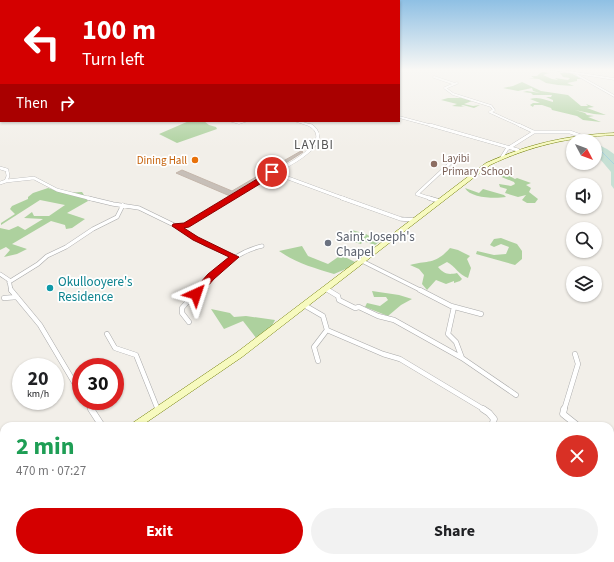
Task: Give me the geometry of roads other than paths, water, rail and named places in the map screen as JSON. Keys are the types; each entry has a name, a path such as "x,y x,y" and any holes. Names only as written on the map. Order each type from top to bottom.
{"street":[{"path":"457,95 491,106 494,110 490,112 534,132 570,132 576,134"},
{"path":"400,117 518,150"},
{"path":"176,226 186,225 271,175 272,172 277,171 308,152 316,140 317,132 314,128 299,122"},
{"path":"502,157 505,151 534,132"},
{"path":"602,135 614,134"},
{"path":"140,422 234,358 480,169 518,150 566,139"},
{"path":"439,201 417,194 460,154"},
{"path":"0,168 8,171 6,181"},
{"path":"277,171 281,174 280,175"},
{"path":"271,175 280,175 401,219 415,220"},
{"path":"0,183 34,178 52,189 140,208 176,226 195,239 234,257"},
{"path":"9,282 38,264 47,256 66,247 93,229 117,217 123,205"},
{"path":"401,219 405,227"},
{"path":"189,322 182,313 182,308 211,276 234,257 250,248 262,246"},
{"path":"362,261 454,308 481,314"},
{"path":"0,274 6,277 9,282 11,292 18,297 44,332 72,379"},
{"path":"325,289 338,296 339,300 355,308 359,307 378,316 394,320 462,358 516,395"},
{"path":"2,299 11,292"},
{"path":"2,299 18,297"},
{"path":"304,305 324,316 327,330 314,347 318,360"},
{"path":"454,308 448,334 456,342 462,358"},
{"path":"327,330 383,354 400,359 418,368 489,413 494,419 493,422"},
{"path":"107,334 111,345 116,351 136,355 158,410"},
{"path":"573,422 563,414 578,364 574,354"},
{"path":"92,410 99,422"}],"waterway":[{"path":"602,152 614,164"}],"place":[{"name":"Dining Hall","path":"195,160"},
{"name":"Layibi Primary School","path":"434,164"},
{"name":"Saint Joseph's Chapel","path":"328,243"},
{"name":"Okullooyere's Residence","path":"50,288"}],"district":[{"name":"LAYIBI","path":"314,144"}]}
